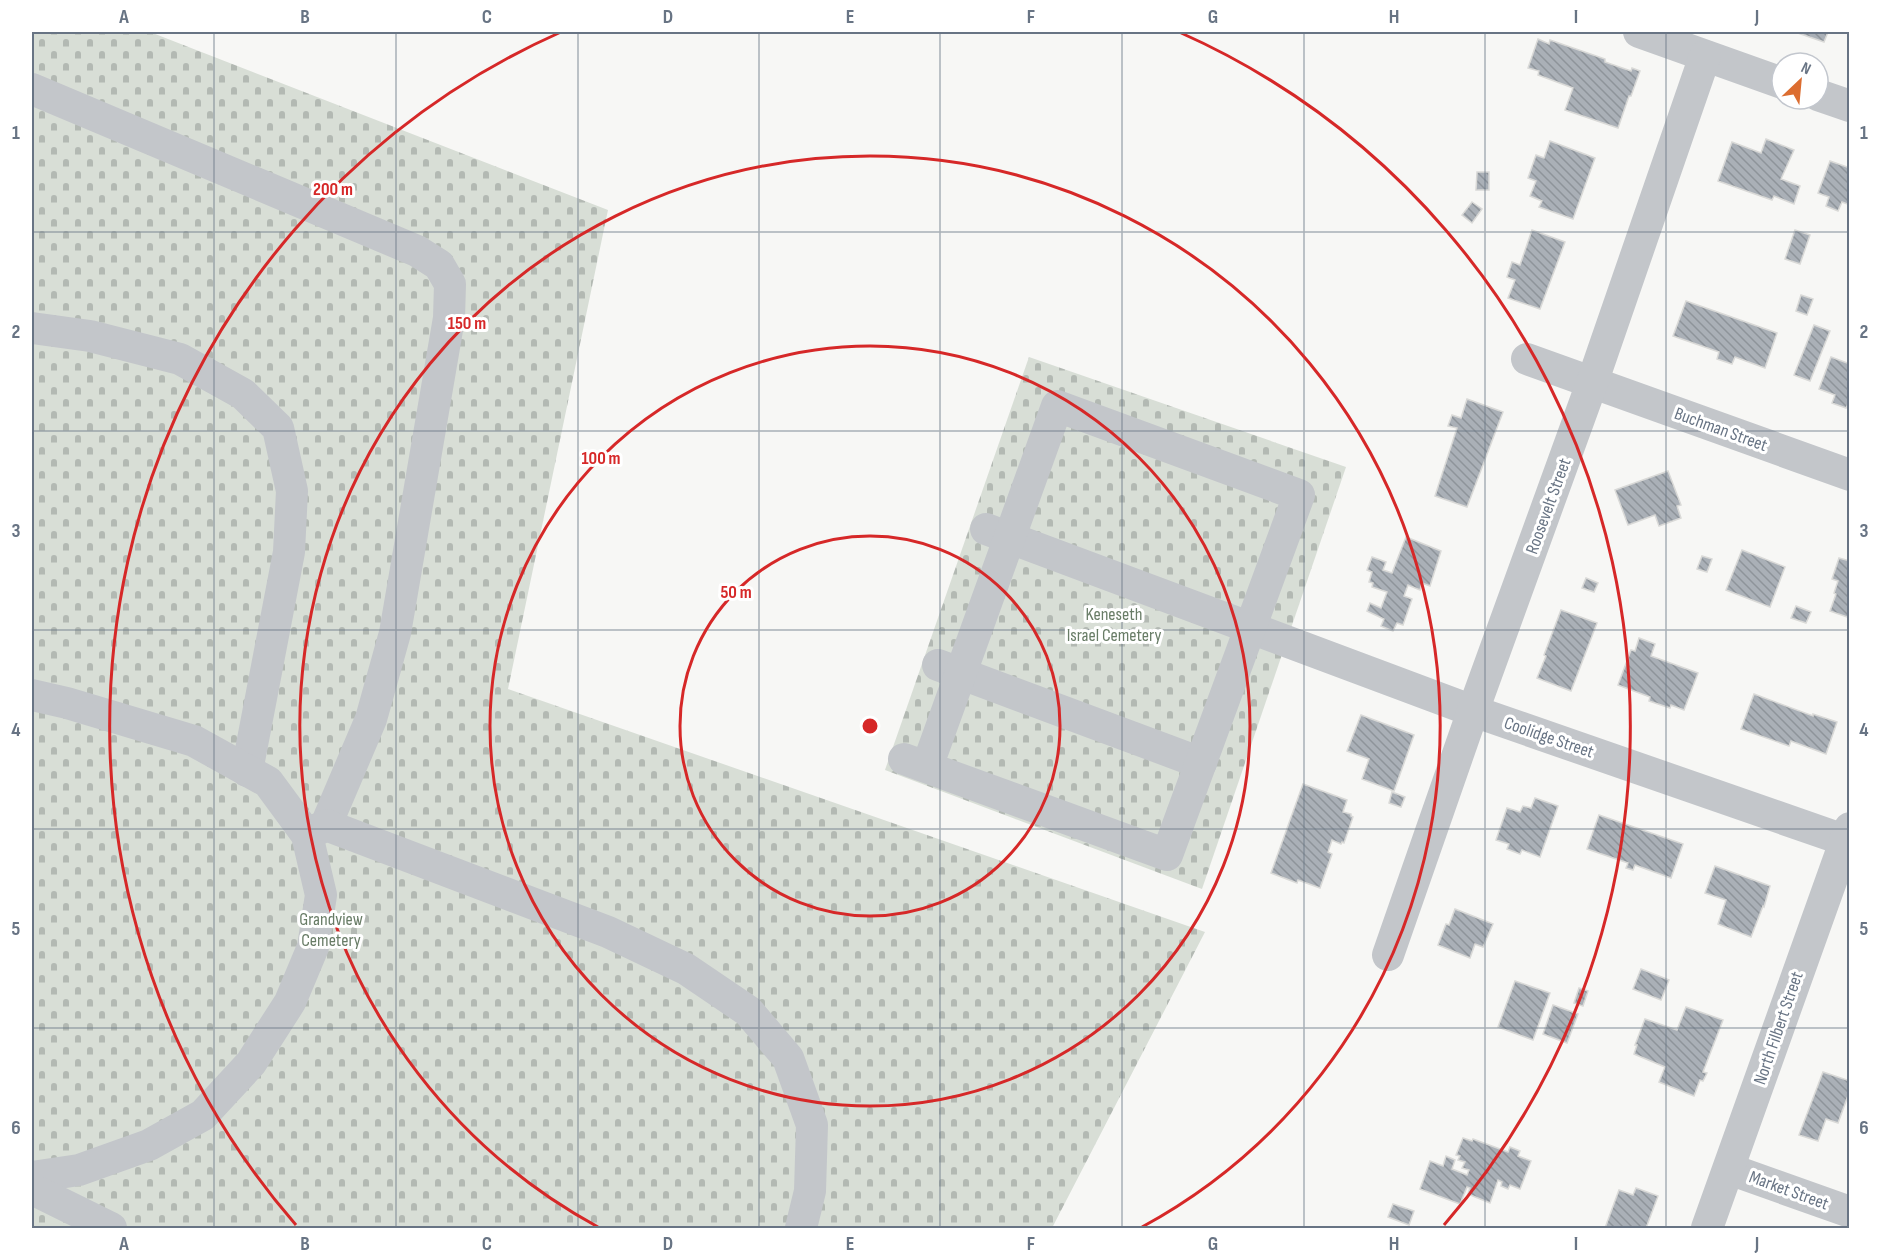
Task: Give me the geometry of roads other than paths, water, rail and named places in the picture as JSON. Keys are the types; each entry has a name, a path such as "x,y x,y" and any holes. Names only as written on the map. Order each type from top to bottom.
{"street":[{"path":"1639,32 1770,79"},
{"name":"Roosevelt Street","path":"1388,955 1473,711 1592,383 1705,56"},
{"path":"32,89 417,251 439,265 450,284 449,318 395,633 370,719 317,830 321,895 313,947 290,1002 251,1063 203,1115 149,1145 79,1170 32,1177"},
{"path":"1830,99 1850,106"},
{"path":"32,328 90,336 180,359 243,394 278,428 292,491 289,552 247,771"},
{"name":"Buchman Street","path":"1527,358 1850,475"},
{"path":"1057,406 1299,495 1250,627 1167,855 916,763 998,533 1057,406"},
{"name":"Coolidge Street","path":"998,533 1473,711 1848,837"},
{"path":"950,669 1201,763"},
{"path":"32,695 67,703 194,741 268,782 317,830 608,932 686,969 748,1011 788,1058 812,1125 810,1191 801,1228"},
{"name":"North Filbert Street","path":"1707,1228 1848,837"},
{"name":"Market Street","path":"1729,1168 1850,1212"},
{"path":"32,1189 111,1228"}],"park label":[{"name":"Keneseth Israel Cemetery","path":"1114,624"},
{"name":"Grandview Cemetery","path":"331,929"}]}
